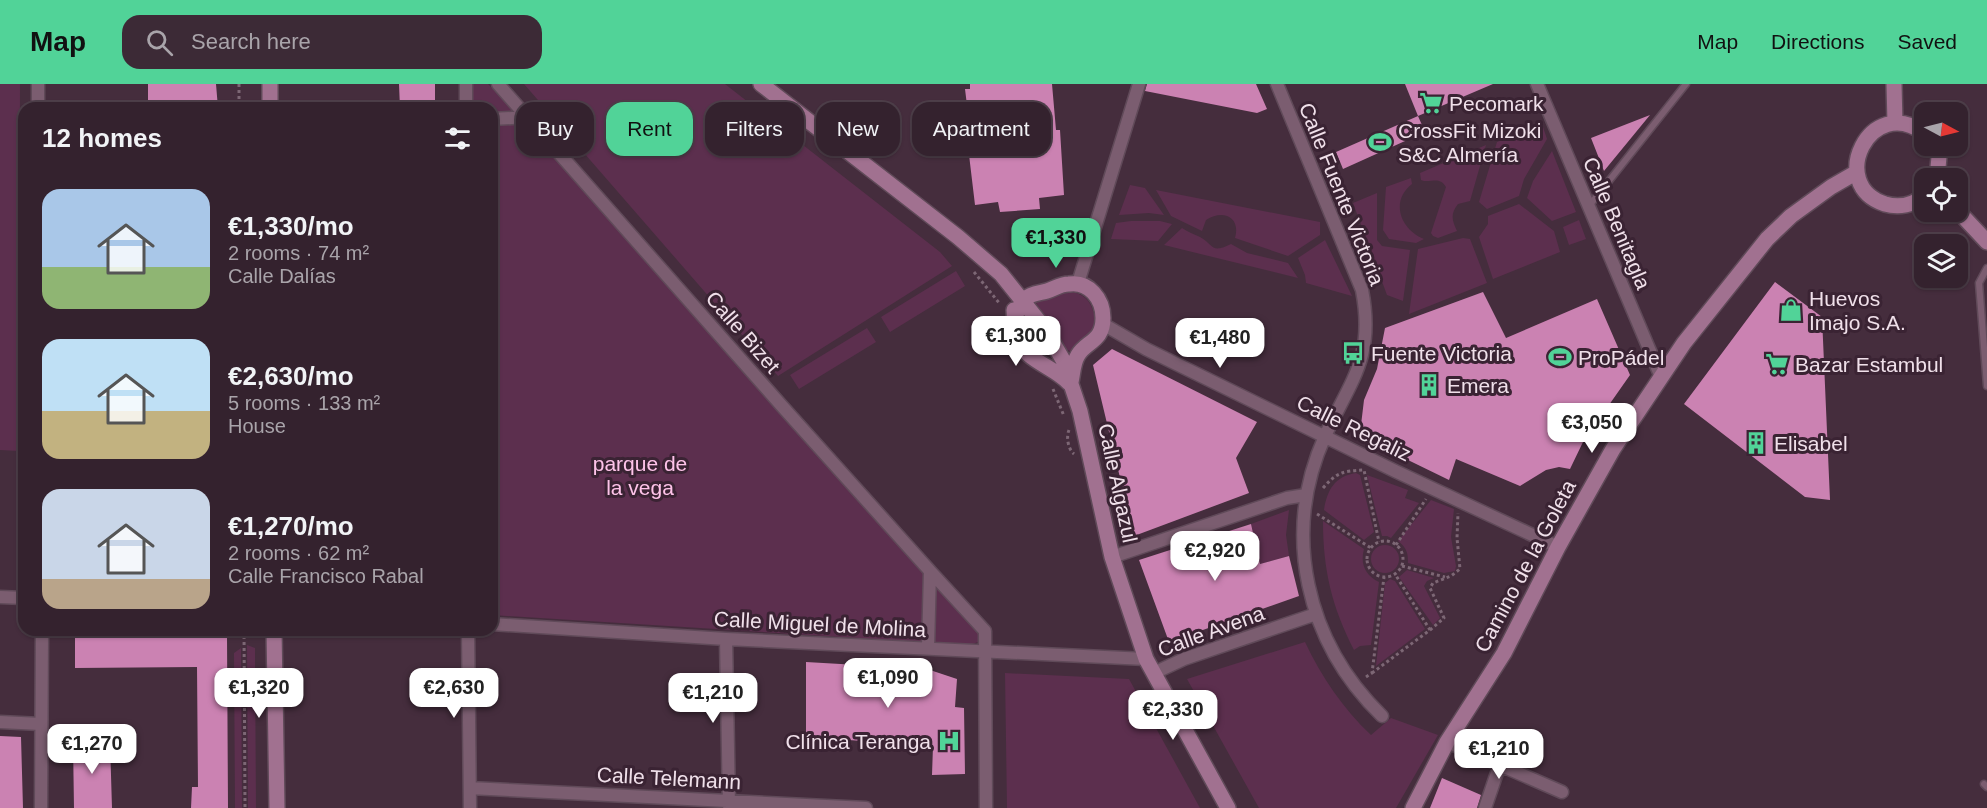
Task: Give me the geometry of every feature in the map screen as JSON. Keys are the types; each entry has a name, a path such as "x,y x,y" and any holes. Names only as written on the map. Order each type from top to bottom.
{"street":[{"path":"38,84 38,102"},
{"path":"270,84 270,102"},
{"path":"466,84 466,102"},
{"name":"Calle Bizet","path":"498,84 516,103"},
{"path":"761,84 958,237 1010,284 1045,329 1063,360"},
{"path":"1078,283 1140,84"},
{"name":"Calle Fuente Victoria","path":"1277,84 1362,290 1366,312 1366,343 1359,369 1325,437 1310,477 1302,525 1304,559 1316,614 1326,640 1343,671 1361,696 1382,716"},
{"name":"Calle Benitagla","path":"1537,84 1660,377"},
{"path":"1894,84 1895,123"},
{"path":"498,119 516,118"},
{"path":"1914,126 1895,123 1876,129 1862,143 1858,153 1857,172 1866,190 1881,203 1901,206 1914,202"},
{"name":"Calle Bizet","path":"563,156 763,385 985,631 986,808"},
{"name":"Camino de la Goleta","path":"1413,808 1447,742 1504,653 1558,547 1613,449 1660,377 1717,300 1767,239 1797,210 1857,172"},
{"path":"1968,222 1983,238"},
{"path":"1014,319 1024,300 1030,295 1059,285 1078,283 1087,287 1096,296 1102,307 1102,324 1093,342 1063,360 1045,365"},
{"path":"1010,284 1039,293"},
{"path":"1010,284 1016,337 1022,348 1030,357 1062,376 1071,385"},
{"name":"Calle Regaliz","path":"1102,324 1146,349 1325,437 1558,547"},
{"path":"1071,385 1074,366 1082,350"},
{"name":"Calle Algazul","path":"1063,360 1080,411 1112,557 1146,659 1228,808"},
{"path":"1112,557 1287,498 1306,495"},
{"path":"928,648 930,571"},
{"path":"0,597 18,598"},
{"name":"Calle Avena","path":"1154,673 1184,659 1316,614"},
{"name":"Calle Miguel de Molina","path":"498,624 726,639 1146,659"},
{"path":"41,808 42,636"},
{"path":"274,636 277,808"},
{"path":"468,636 470,808"},
{"path":"726,639 729,804"},
{"path":"0,722 41,724"},
{"path":"1447,742 1562,792"},
{"path":"1485,808 1500,764"},
{"name":"Calle Telemann","path":"470,788 729,804 866,808"}],"lane":[{"path":"1588,207 1686,84"},
{"path":"1987,268 1979,283 1987,386"}],"path":[{"path":"239,84 239,102"},
{"path":"1067,437 1070,447"},
{"path":"1364,470 1379,542"},
{"path":"1321,490 1332,477 1344,471 1374,472"},
{"path":"1396,545 1428,495"},
{"path":"1367,678 1444,618 1430,588 1433,583 1460,569 1457,538 1458,508"},
{"path":"1317,523 1317,513 1371,548"},
{"path":"1379,542 1390,542 1396,545 1402,554 1402,566 1395,574 1384,577 1374,573 1368,564 1367,558 1371,548 1379,542"},
{"path":"1402,566 1447,577"},
{"path":"1395,574 1430,630"},
{"path":"1372,673 1384,577"},
{"path":"244,636 245,808"}],"green space":[{"path":"0,84 20,84 20,102 18,102 18,451 0,450"},
{"name":"parque de la vega","path":"472,84 488,84 516,113 516,156 554,156 981,634 978,642 970,645 498,615 498,102 472,102"},
{"path":"524,84 725,84 748,102 705,102 705,156 804,156 804,146 940,252 952,266 778,376 587,156 594,156 594,102 540,102"},
{"path":"1542,124 1547,139 1524,179 1519,196 1487,209 1479,202 1497,142"},
{"path":"1486,145 1470,201 1458,204 1454,211 1453,220 1457,231 1438,238 1433,236 1431,233 1446,187 1440,181 1421,180 1420,173"},
{"path":"1552,151 1576,212 1552,221 1527,198 1533,181"},
{"path":"1411,178 1412,184 1401,198 1400,206 1404,222 1409,229 1424,239 1416,243 1389,239 1383,230 1386,187"},
{"path":"1130,185 1145,188 1164,215 1149,213 1119,215"},
{"path":"1156,190 1320,222 1320,235 1288,256 1235,238 1233,220 1224,215 1206,220 1202,231 1171,216"},
{"path":"1377,193 1377,240 1382,246 1410,250 1403,301 1387,295 1353,203"},
{"path":"1519,204 1554,231 1560,252 1493,279 1479,237 1488,224 1488,216"},
{"path":"1579,220 1586,239 1569,245 1563,227"},
{"path":"1160,221 1172,224 1158,241 1111,239 1116,223"},
{"path":"1182,228 1216,248 1231,244 1247,253 1288,263 1298,278 1164,245"},
{"path":"1463,238 1470,239 1487,283 1409,314 1418,249"},
{"path":"1325,240 1352,296 1306,283 1298,258"},
{"path":"956,271 965,286 890,332 881,317"},
{"path":"1063,291 1083,296 1090,303 1095,319 1093,330 1070,351 1065,349 1036,303 1039,298 1045,300"},
{"path":"1023,314 1047,352 1046,355 1034,351 1026,342 1020,317"},
{"path":"867,328 876,342 799,389 790,375"},
{"path":"1356,473 1360,475 1374,532 1364,540 1324,510 1327,496 1333,485 1343,477"},
{"path":"1367,475 1408,490 1405,498 1419,503 1391,538 1382,536"},
{"path":"1431,500 1454,509 1451,537 1455,571 1444,573 1408,563 1406,551 1398,541"},
{"path":"1289,510 1286,535 1289,556 1260,564 1251,524"},
{"path":"1323,521 1364,549 1363,564 1370,576 1379,582 1371,645 1360,646 1354,650 1340,619 1327,572"},
{"path":"1385,545 1395,549 1399,559 1395,569 1385,573 1375,569 1371,559 1375,549"},
{"path":"1407,570 1434,578 1427,581 1424,586 1440,618 1433,625 1399,577"},
{"path":"1390,579 1395,581 1425,629 1376,666 1385,583"},
{"path":"1305,642 1334,692 1371,735 1391,718 1438,735 1396,808 1259,808 1187,679"},
{"path":"247,645 255,648 256,808 248,808"},
{"path":"241,648 242,808 235,808 234,653"},
{"path":"1005,673 1129,679 1200,808 1007,808"}],"building":[{"path":"148,84 216,84 218,102 148,101"},
{"path":"399,84 435,84 435,102 400,102"},
{"path":"970,84 1052,84 1056,130 1060,130 1064,195 1039,198 1040,209 1000,212 998,202 975,205 969,156 1051,156 1051,102 967,102 965,89 970,89"},
{"path":"1147,84 1256,84 1267,109 1257,113 1145,91"},
{"name":"Pecomark","path":"1405,84 1493,84 1418,116"},
{"path":"1650,115 1604,171 1591,138"},
{"name":"CrossFit Mizoki S&C Almería","path":"1418,116 1425,132 1343,169 1336,152"},
{"path":"1775,282 1822,317 1830,500 1805,497 1684,404"},
{"path":"1483,292 1506,338 1597,299 1630,375 1583,442 1570,469 1559,467 1546,470 1520,486 1456,459 1449,480 1373,443 1361,425 1364,400 1377,369 1385,328"},
{"path":"1112,349 1257,422 1236,458 1249,493 1134,536 1093,365"},
{"path":"1251,524 1260,564 1289,556 1299,596 1169,642 1139,560"},
{"path":"75,636 227,636 228,808 191,808 192,787 198,787 197,667 75,668"},
{"path":"806,662 927,669 957,679 955,707 964,708 965,774 932,775 933,746 806,737"},
{"path":"0,736 21,737 23,808 0,808"},
{"path":"110,742 112,808 74,808 73,743"},
{"path":"1442,778 1481,795 1477,808 1430,808"}],"place":[{"name":"Pecomark","path":"1431,103"},
{"name":"CrossFit Mizoki S&C Almería","path":"1380,142"},
{"name":"Huevos Imajo S.A.","path":"1791,310"},
{"name":"Fuente Victoria","path":"1353,353"},
{"name":"ProPádel","path":"1560,357"},
{"name":"Bazar Estambul","path":"1777,364"},
{"name":"Emera","path":"1429,385"},
{"name":"Elisabel","path":"1756,443"},
{"name":"Clínica Teranga","path":"949,741"}]}
